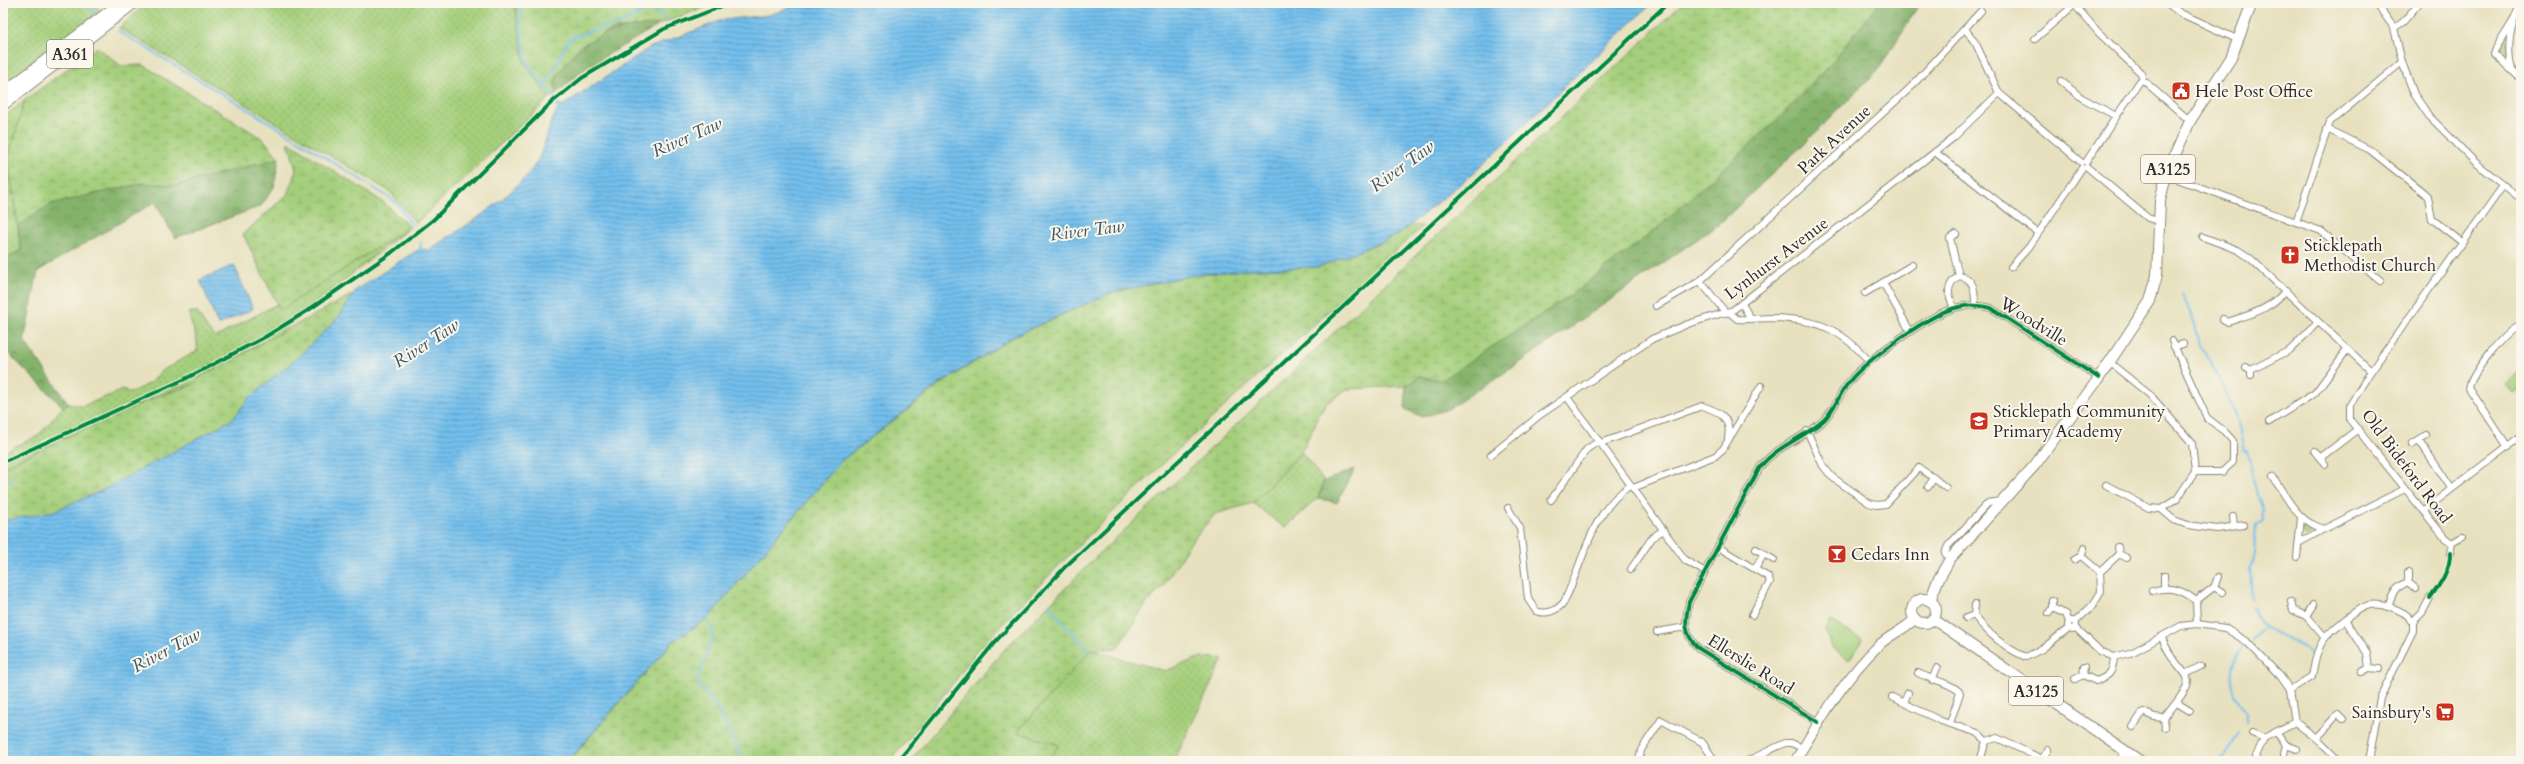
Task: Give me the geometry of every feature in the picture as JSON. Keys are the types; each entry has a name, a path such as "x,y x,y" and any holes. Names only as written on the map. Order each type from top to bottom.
{"main road":[{"name":"A361","path":"3,93 120,3"},
{"name":"A361","path":"3,105 134,3"},
{"name":"A3125","path":"1930,601 1938,580 1950,559 2035,465 2110,362 2150,301 2158,267 2158,221 2166,175 2190,121 2218,79 2239,40 2252,3"},
{"path":"1921,600 1930,601 1936,610 1933,619 1926,623 1915,619 1912,611 1914,605 1921,600"},
{"path":"1794,761 1818,722 1846,682 1875,649 1915,619"},
{"name":"A3125","path":"1933,619 2124,750 2136,760"}],"street":[{"path":"2166,3 2173,9 2239,40"},
{"path":"2173,9 2177,3"},
{"path":"2376,3 2394,28 2402,62 2414,94 2429,116 2475,162 2521,199"},
{"path":"2394,28 2401,24 2419,3"},
{"path":"2035,39 2074,4 2098,32 2141,73 2143,80 2190,121"},
{"path":"2521,4 2493,53 2521,79"},
{"name":"Park Avenue","path":"1656,306 1700,281 1910,88 1966,30 1981,12"},
{"path":"2512,22 2510,44 2512,70"},
{"path":"1966,30 1976,44 2000,93 2148,218 2158,221"},
{"path":"2296,222 2330,122 2353,101 2402,62"},
{"path":"2011,267 2029,247 2116,116 2140,81 2143,80"},
{"path":"2061,81 2082,98 2116,116"},
{"name":"Lynhurst Avenue","path":"1491,455 1540,414 1652,339 1688,324 1728,313 1742,304 1936,152 2000,93"},
{"path":"2327,129 2370,150 2424,193 2428,197 2432,219 2463,243"},
{"path":"1936,152 2038,233"},
{"path":"2166,175 2321,231 2380,281"},
{"name":"Old Bideford Road","path":"2452,543 2445,538 2350,420 2350,405 2371,371 2503,186"},
{"path":"1956,234 1950,238 1958,276"},
{"path":"2207,246 2206,238 2238,250 2286,290 2347,350 2371,371"},
{"path":"1865,293 1912,265"},
{"path":"1958,276 1969,279 1973,283 1976,304"},
{"path":"1954,308 1948,290 1949,284 1958,276"},
{"path":"1700,281 1728,313 1737,319 1804,319 1828,326 1850,340 1869,361"},
{"path":"1883,283 1910,331"},
{"path":"2226,329 2225,321 2268,308 2277,302 2286,290"},
{"path":"1742,304 1751,319"},
{"name":"Woodville","path":"1718,547 1760,466 1769,456 1830,413 1848,382 1869,361 1910,331 1954,308 1976,304 1991,308 2004,315 2098,378"},
{"path":"2249,371 2290,350 2318,322"},
{"path":"2508,446 2469,388 2472,378 2509,331 2521,325"},
{"path":"2183,344 2173,344 2202,410 2214,425 2230,436 2234,447 2233,462 2222,472 2195,472"},
{"path":"2268,422 2315,394 2347,350"},
{"path":"2110,362 2150,395 2192,443 2195,472 2177,499 2161,509"},
{"path":"1508,508 1521,534 1528,599 1531,606 1540,612 1556,610 1564,602 1590,534 1617,494 1632,486 1715,456 1728,441 1761,386"},
{"path":"1567,397 1685,560 1705,572"},
{"path":"1551,500 1587,449 1600,442 1702,406 1715,410 1725,418 1730,428 1728,441"},
{"path":"2320,458 2358,429"},
{"path":"1807,430 1823,466 1832,477 1869,503 1876,505 1886,504 1916,469 1922,470 1946,488"},
{"path":"2412,444 2426,435"},
{"path":"2423,511 2451,488 2521,436"},
{"path":"2419,440 2451,488"},
{"path":"2315,452 2324,464"},
{"path":"2273,477 2301,518 2308,524 2324,529"},
{"path":"1928,487 1934,478"},
{"path":"2106,485 2149,508 2161,509 2174,520 2188,525 2217,529 2244,525"},
{"path":"2300,542 2405,488"},
{"path":"2233,517 2234,526"},
{"path":"2297,557 2300,542 2301,518"},
{"path":"1631,569 1652,538 1663,530"},
{"name":"Old Bideford Road","path":"2452,543 2462,538"},
{"name":"Old Bideford Road","path":"2450,553 2452,543"},
{"path":"1657,632 1686,627 1690,602 1718,547 1768,577 1770,582 1752,614"},
{"path":"2118,547 2119,554"},
{"path":"2074,560 2081,556 2084,548"},
{"path":"1756,549 1774,560"},
{"path":"1755,569 1764,554"},
{"path":"2119,554 2127,558"},
{"path":"2100,572 2119,554"},
{"path":"1975,605 1974,615 1984,629 2014,652 2026,657 2042,649 2072,625 2093,605 2101,592 2100,572 2081,556"},
{"path":"2408,572 2408,582"},
{"path":"2164,575 2164,588"},
{"path":"2196,601 2214,587 2218,577"},
{"path":"2408,582 2416,588"},
{"path":"2388,607 2395,589 2408,582"},
{"path":"2214,587 2222,592"},
{"path":"2152,591 2164,588 2186,592 2196,601 2197,624"},
{"path":"2413,622 2422,613 2430,598"},
{"path":"2052,601 2051,611 2066,614 2072,625 2100,651 2114,657 2134,652 2162,638 2181,626 2197,624 2225,628 2242,638 2281,677 2290,690 2295,722 2316,738 2333,759 2343,761"},
{"path":"2291,602 2293,610 2306,616 2325,638"},
{"path":"2290,690 2312,676 2318,650 2325,638 2366,606 2375,604 2388,607 2406,615 2413,622 2413,631 2380,698 2369,761"},
{"path":"2306,616 2313,605"},
{"path":"1966,618 1974,615"},
{"path":"2346,621 2367,652 2369,668"},
{"name":"Ellerslie Road","path":"1686,627 1690,640 1698,648 1818,722"},
{"path":"2162,638 2171,659 2187,673 2190,680 2188,688 2164,718 2165,727"},
{"path":"2083,675 2096,681 2108,676 2113,669 2114,657"},
{"path":"2187,673 2201,666"},
{"path":"1932,680 1937,668"},
{"path":"2083,675 2084,668"},
{"path":"2362,672 2369,668 2379,669"},
{"path":"1918,673 1932,680 1950,684 1957,688 1960,693 1950,724"},
{"path":"2075,679 2083,675"},
{"path":"1904,702 1908,693"},
{"path":"1892,697 1904,702 1916,711 1978,733 1986,741"},
{"path":"2176,703 2190,711"},
{"path":"2316,738 2341,716 2334,708"},
{"path":"2133,727 2144,712 2154,717 2164,718"},
{"path":"1639,761 1641,750 1661,720 1702,742 1715,761"},
{"path":"2254,761 2264,738 2295,722"},
{"path":"2252,733 2264,738"},
{"path":"2276,733 2286,745 2298,749"},
{"path":"1986,741 1997,738 2041,760 2048,750"},
{"path":"1980,761 1986,741"},
{"path":"1747,761 1785,743 1791,743 1802,748"},
{"path":"2284,754 2286,745"},
{"path":"2120,761 2124,750"}],"green space":[{"path":"3,3 92,3 101,11 10,83 3,80"},
{"path":"147,3 515,3 524,61 550,98 416,223 389,191 119,28"},
{"path":"515,3 716,3 660,24 614,29 580,46 558,74 554,84 558,92 550,98 524,61"},
{"path":"1683,3 1879,3 1834,60 1779,118 1661,225 1570,296 1441,380 1419,376 1406,386 1347,389 1325,404 1301,452 1253,503 1215,514 1191,542 1162,588 1147,603 1117,648 1091,650 1017,732 1059,745 1048,761 910,761 1003,651 1093,560"},
{"path":"1879,3 1920,3 1879,69 1808,140 1719,224 1515,366 1448,409 1422,417 1405,409 1406,386 1419,376 1441,380 1570,296 1661,225 1779,118 1834,60"},
{"path":"660,24 587,67 558,92 554,84 562,68 572,55 584,45 597,37 612,31 643,25"},
{"path":"2504,39 2507,41 2508,61 2506,62 2496,52"},
{"path":"97,47 121,66 143,65 263,139 279,158 176,185 143,183 50,204 18,226 8,159 25,100"},
{"path":"25,100 8,159 21,251 3,259 3,118"},
{"path":"288,142 383,202 410,227 280,310 243,234 287,195 296,170"},
{"path":"581,150 3,623 3,467 139,404 190,386 199,380 201,376 429,253"},
{"path":"279,158 274,187 261,206 175,238 155,202 38,271 24,341 69,404 63,407 3,348 3,259 21,251 18,224 50,204 143,183 176,185"},
{"path":"1410,225 1423,226 1158,468 1056,568 991,637 890,761 569,761 673,641 708,618 840,462 939,385 1015,336 1095,300 1015,335 223,761 387,450 1193,275 1253,269 1319,267 1398,235"},
{"path":"410,227 277,335 201,376 198,383 178,388 144,402 3,467 3,452 38,436 63,407 69,404 83,406 125,389 126,392 132,392 153,381 161,371 197,351 197,341 190,319 190,312 197,312 208,330 216,337 277,304 280,309"},
{"path":"2521,368 2521,388 2513,394 2505,385"},
{"path":"1301,452 1324,481 1318,498 1285,528 1253,503"},
{"path":"1355,469 1337,503 1318,498 1324,481"},
{"path":"2305,526 2309,526 2312,531 2309,536 2305,536 2302,533 2302,529"},
{"path":"1831,621 1862,640 1849,660 1831,647 1825,630"},
{"path":"1091,650 1165,671 1201,657 1223,659 1174,761 1048,761 1058,745 1017,732"}],"water":[{"name":"River Taw","path":"802,3 1652,3 1478,169 1398,235 1319,267 1253,269 1193,275 1113,292 1014,336 938,385 840,462 708,618 673,641 568,761 3,761 3,521 54,511 101,491 233,419 248,399 297,358 339,317 356,290 420,249 429,250 486,212 513,190 535,165 539,158 551,122 559,108 556,105 559,103 562,106 649,48 722,20 769,15"},
{"path":"234,265 253,309 218,325 200,280"}],"waterway":[{"path":"83,3 95,13"},
{"path":"520,3 522,36 524,52 527,60 537,77 559,105"},
{"path":"545,85 570,38 606,26 623,23 647,10 660,14 668,20"},
{"path":"118,31 303,143 390,198 399,206 412,225"},
{"path":"420,250 421,243"},
{"path":"2182,294 2195,324 2200,345 2221,382 2237,418 2244,451 2247,450 2257,495 2263,509 2262,521 2256,525 2254,553 2250,569 2252,599"},
{"path":"3,484 13,478"},
{"path":"1049,604 1064,624 1089,650"},
{"path":"2252,607 2264,627 2252,640"},
{"path":"708,618 713,635 697,682 717,708 744,761"},
{"path":"2264,627 2305,648 2309,654"},
{"path":"2244,648 2233,663 2232,681 2237,699 2246,713 2245,723"},
{"path":"2219,761 2226,755 2238,733"}],"cycle path":[{"path":"3,462 185,379 265,337 307,311 391,253 433,220 551,103 582,78 664,29 730,3"},
{"path":"898,761 995,642 1065,567 1668,3"},
{"path":"1818,722 1698,648 1690,637 1686,626 1689,602 1760,467 1767,459 1783,447 1808,432 1824,420 1831,411 1842,391 1857,373 1869,362 1899,339 1930,319 1955,308 1973,305 1991,308 2099,378"},
{"path":"2430,598 2441,583 2449,565 2450,553"}],"place":[{"name":"Hele Post Office","path":"2181,91"},
{"name":"Sticklepath Methodist Church","path":"2290,255"},
{"name":"Sticklepath Community Primary Academy","path":"1979,421"},
{"name":"Cedars Inn","path":"1837,554"},
{"name":"Sainsbury's","path":"2445,712"}]}
